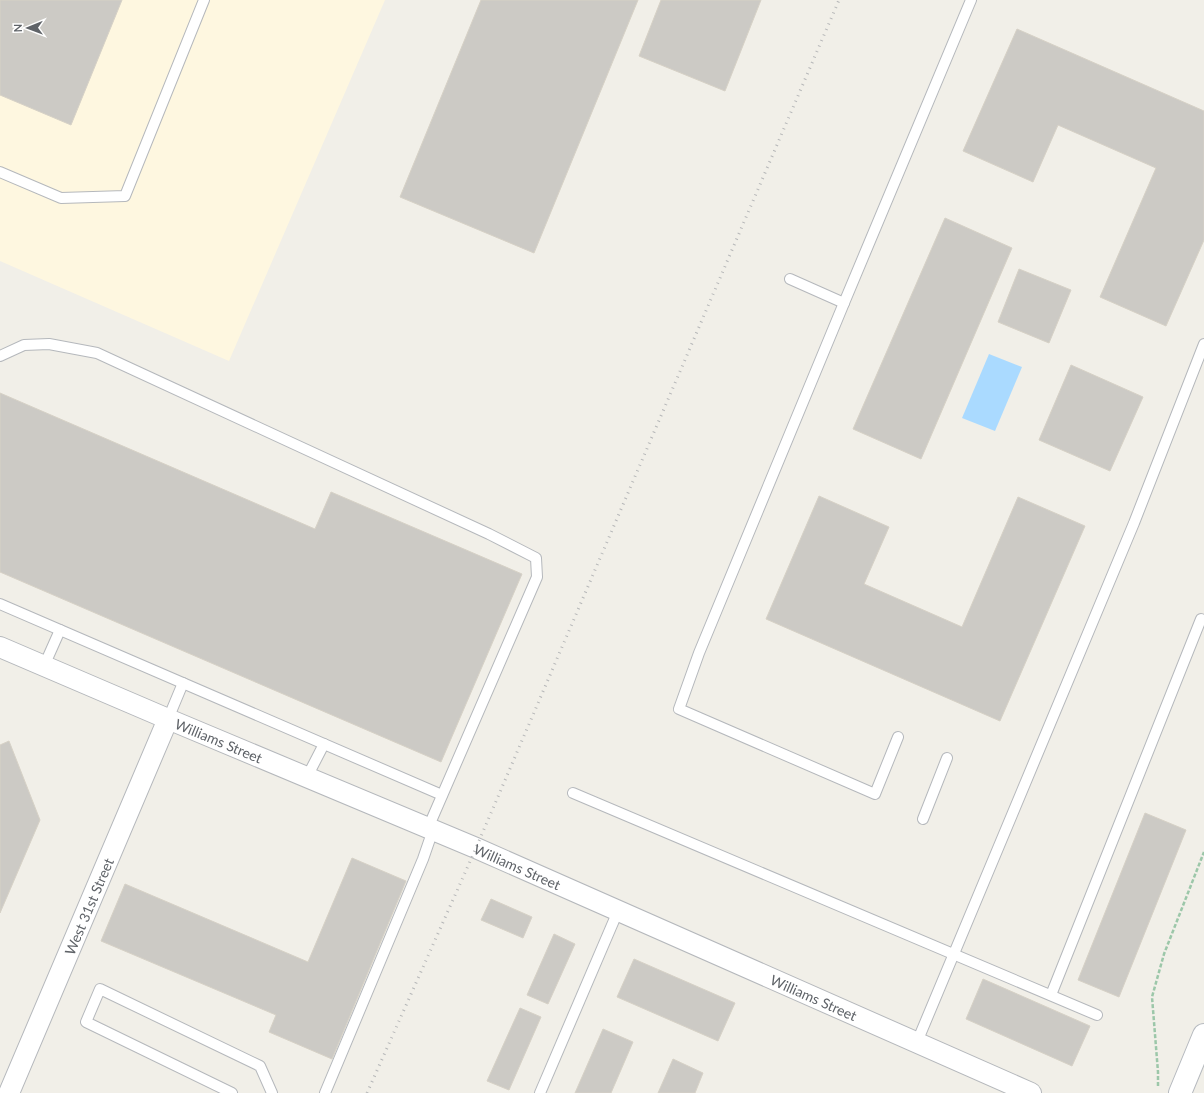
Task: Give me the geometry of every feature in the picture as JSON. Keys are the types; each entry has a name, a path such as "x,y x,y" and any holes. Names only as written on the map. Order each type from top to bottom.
{"street":[{"name":"Williams Street","path":"0,647 430,829 1031,1093"},
{"name":"West 31st Street","path":"9,1093 168,719"},
{"path":"1180,1093 1204,1035"}],"lane":[{"path":"0,172 61,198 125,196 204,0"},
{"path":"898,737 875,794 678,708 699,653 971,0"},
{"path":"790,279 844,303"},
{"path":"0,356 24,345 49,344 97,353 489,534 536,558 537,577 442,795 430,829 423,859 325,1093"},
{"path":"916,1042 1134,523 1204,344"},
{"path":"0,604 442,795"},
{"path":"1051,995 1201,619"},
{"path":"44,666 60,630"},
{"path":"168,719 183,683"},
{"path":"307,777 324,744"},
{"path":"923,819 947,758"},
{"path":"574,793 1097,1015"},
{"path":"540,1093 618,911"},
{"path":"232,1093 86,1022 100,989 260,1066 272,1093"}],"path":[{"path":"1158,1093 1158,1072 1152,997 1164,954 1204,852"}],"shaded area":[{"path":"0,0 385,0 229,361 0,261"}],"water":[{"path":"989,354 1022,367 995,431 962,418"}],"building":[{"path":"0,0 122,0 71,125 0,95"},
{"path":"481,0 638,0 534,253 400,197"},
{"path":"661,0 761,0 725,91 639,56"},
{"path":"1017,29 1204,111 1204,240 1166,326 1100,297 1156,168 1058,125 1033,182 963,151"},
{"path":"945,218 1012,248 921,459 853,429"},
{"path":"1019,269 1071,290 1049,343 998,322"},
{"path":"1071,365 1143,397 1110,471 1039,440"},
{"path":"0,393 315,529 331,492 522,574 441,762 0,572"},
{"path":"819,496 889,527 864,584 962,627 1018,497 1085,526 1000,721 766,619"},
{"path":"9,741 40,820 0,913 0,745"},
{"path":"1145,813 1186,830 1119,997 1078,980"},
{"path":"352,858 406,881 332,1059 269,1032 276,1015 101,941 125,884 308,962"},
{"path":"491,899 532,917 523,938 481,920"},
{"path":"554,934 575,944 548,1004 527,995"},
{"path":"634,959 735,1003 718,1041 617,997"},
{"path":"983,979 1090,1026 1072,1066 966,1019"},
{"path":"520,1008 541,1017 509,1090 487,1081"},
{"path":"603,1029 633,1042 611,1093 575,1093"},
{"path":"673,1059 703,1073 695,1093 658,1093"}],"railway":[{"path":"367,1093 476,848 839,0"}]}
